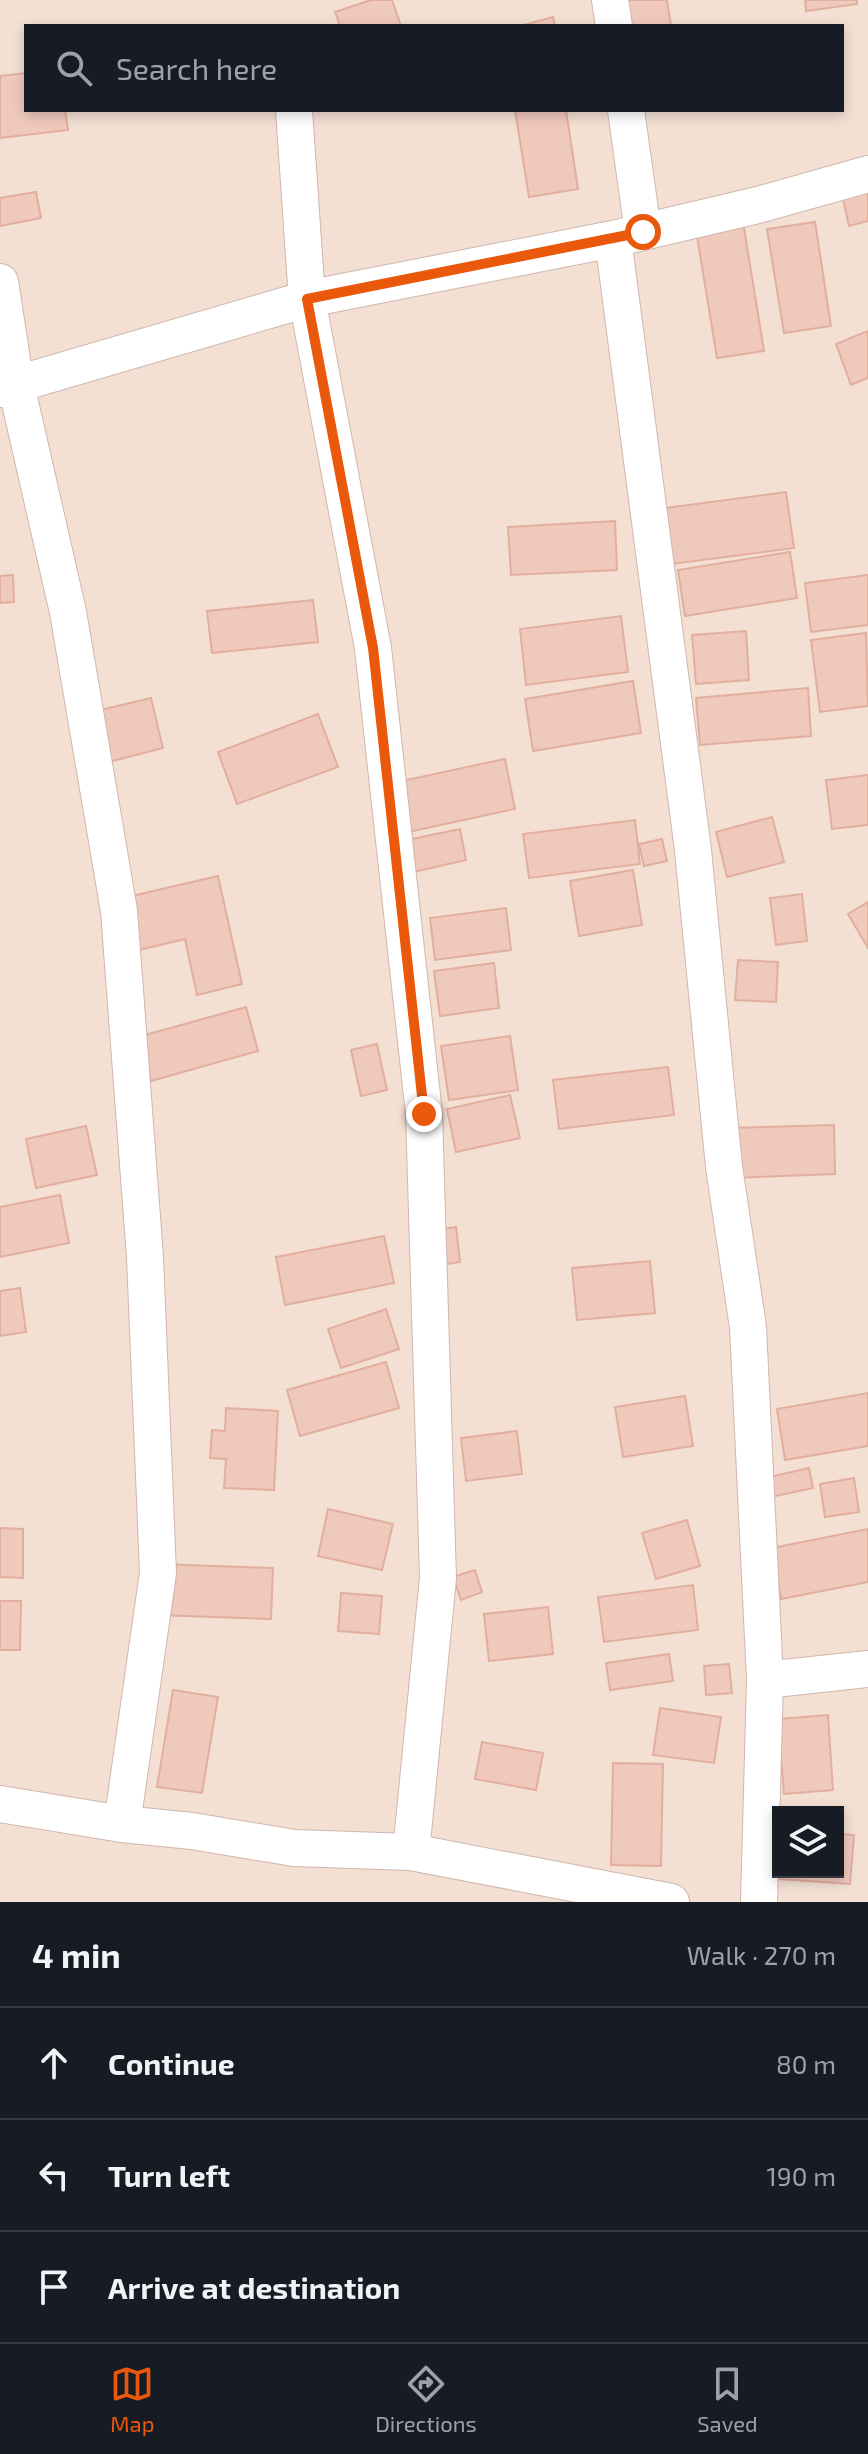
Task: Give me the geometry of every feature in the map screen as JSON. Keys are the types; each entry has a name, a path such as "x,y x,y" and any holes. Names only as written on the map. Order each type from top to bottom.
{"street":[{"path":"610,0 614,24"},
{"path":"294,112 307,299 373,648 424,1114 438,1578 411,1852"},
{"path":"626,112 628,236 724,1167 748,1327 765,1680 759,1902"},
{"path":"8,387 307,299 628,236 758,205 868,174"},
{"path":"0,282 8,387 68,612 119,911 144,1241 158,1573 122,1824"},
{"path":"765,1680 868,1669"},
{"path":"0,1804 294,1848 411,1852 671,1902"}],"shaded area":[{"path":"0,0 868,0 868,1902 0,1902"}],"building":[{"path":"371,0 392,0 400,24 339,24 335,12"},
{"path":"621,0 667,0 671,24 626,24"},
{"path":"805,0 857,0 857,4 806,11"},
{"path":"553,17 555,24 527,24"},
{"path":"24,73 24,112 65,112 68,130 0,138 0,76"},
{"path":"515,112 566,112 578,189 529,197"},
{"path":"868,188 868,221 849,226 842,194"},
{"path":"36,192 41,218 0,226 0,198"},
{"path":"743,222 764,351 717,358 696,230"},
{"path":"815,222 831,326 784,333 767,229"},
{"path":"868,331 868,378 851,385 836,344"},
{"path":"786,492 794,548 672,564 665,508"},
{"path":"615,521 617,570 511,575 508,527"},
{"path":"790,552 797,598 685,616 678,570"},
{"path":"13,575 14,602 0,603 0,576"},
{"path":"868,575 868,625 811,632 805,583"},
{"path":"313,600 318,642 212,653 207,611"},
{"path":"621,616 628,672 526,685 520,629"},
{"path":"746,631 749,680 696,684 692,635"},
{"path":"866,633 868,706 820,712 811,640"},
{"path":"633,681 641,733 533,751 525,699"},
{"path":"808,688 811,736 700,745 696,698"},
{"path":"151,698 163,748 101,764 88,713"},
{"path":"318,714 338,767 237,804 218,752"},
{"path":"505,759 515,809 408,832 397,782"},
{"path":"868,775 868,825 832,829 826,780"},
{"path":"772,817 784,862 727,877 716,832"},
{"path":"635,820 640,864 529,878 523,834"},
{"path":"460,829 466,860 409,873 402,841"},
{"path":"662,839 667,861 644,866 639,844"},
{"path":"633,870 642,925 579,936 570,881"},
{"path":"218,876 242,984 197,995 185,939 131,952 119,899"},
{"path":"802,894 807,941 776,945 770,898"},
{"path":"868,902 868,948 848,914"},
{"path":"506,908 511,950 435,960 430,918"},
{"path":"738,960 778,962 776,1002 735,1000"},
{"path":"494,963 499,1008 440,1016 434,971"},
{"path":"246,1007 258,1051 151,1081 138,1037"},
{"path":"510,1036 518,1090 449,1100 441,1046"},
{"path":"377,1044 387,1090 361,1096 351,1050"},
{"path":"668,1067 674,1115 559,1129 553,1080"},
{"path":"510,1095 520,1138 456,1152 447,1109"},
{"path":"834,1125 835,1174 732,1178 731,1128"},
{"path":"86,1126 97,1175 36,1188 26,1139"},
{"path":"60,1195 69,1243 0,1257 0,1207"},
{"path":"456,1227 460,1262 440,1265 436,1230"},
{"path":"384,1236 394,1283 285,1305 276,1257"},
{"path":"650,1261 655,1313 577,1320 572,1268"},
{"path":"20,1288 26,1332 0,1336 0,1291"},
{"path":"386,1309 399,1349 341,1368 328,1329"},
{"path":"386,1362 399,1408 300,1436 287,1390"},
{"path":"868,1393 868,1446 785,1460 777,1409"},
{"path":"685,1396 693,1446 623,1457 615,1407"},
{"path":"226,1408 278,1411 274,1490 224,1488 226,1459 210,1458 212,1430 225,1431"},
{"path":"517,1431 522,1474 466,1481 461,1438"},
{"path":"809,1468 813,1488 766,1498 761,1479"},
{"path":"854,1478 859,1512 825,1517 820,1484"},
{"path":"328,1509 393,1524 382,1570 318,1556"},
{"path":"687,1520 700,1566 656,1579 642,1533"},
{"path":"0,1528 23,1529 23,1578 0,1577"},
{"path":"868,1529 868,1582 781,1599 772,1548"},
{"path":"160,1564 273,1568 271,1619 158,1615"},
{"path":"475,1570 482,1592 461,1600 453,1577"},
{"path":"693,1585 698,1630 604,1642 598,1597"},
{"path":"341,1593 382,1596 379,1634 338,1631"},
{"path":"0,1601 21,1601 20,1650 0,1650"},
{"path":"548,1607 553,1654 489,1661 484,1614"},
{"path":"669,1654 673,1681 610,1690 606,1663"},
{"path":"729,1664 732,1693 706,1695 704,1666"},
{"path":"173,1690 218,1697 202,1793 157,1787"},
{"path":"660,1708 721,1717 714,1763 653,1755"},
{"path":"828,1715 833,1790 784,1794 778,1719"},
{"path":"482,1742 543,1753 536,1790 475,1779"},
{"path":"613,1763 663,1764 661,1866 611,1865"},
{"path":"844,1834 854,1835 850,1884 764,1878 772,1851 772,1878 844,1878"}],"route":[{"path":"424,1114 373,648 307,299 643,232"}]}
